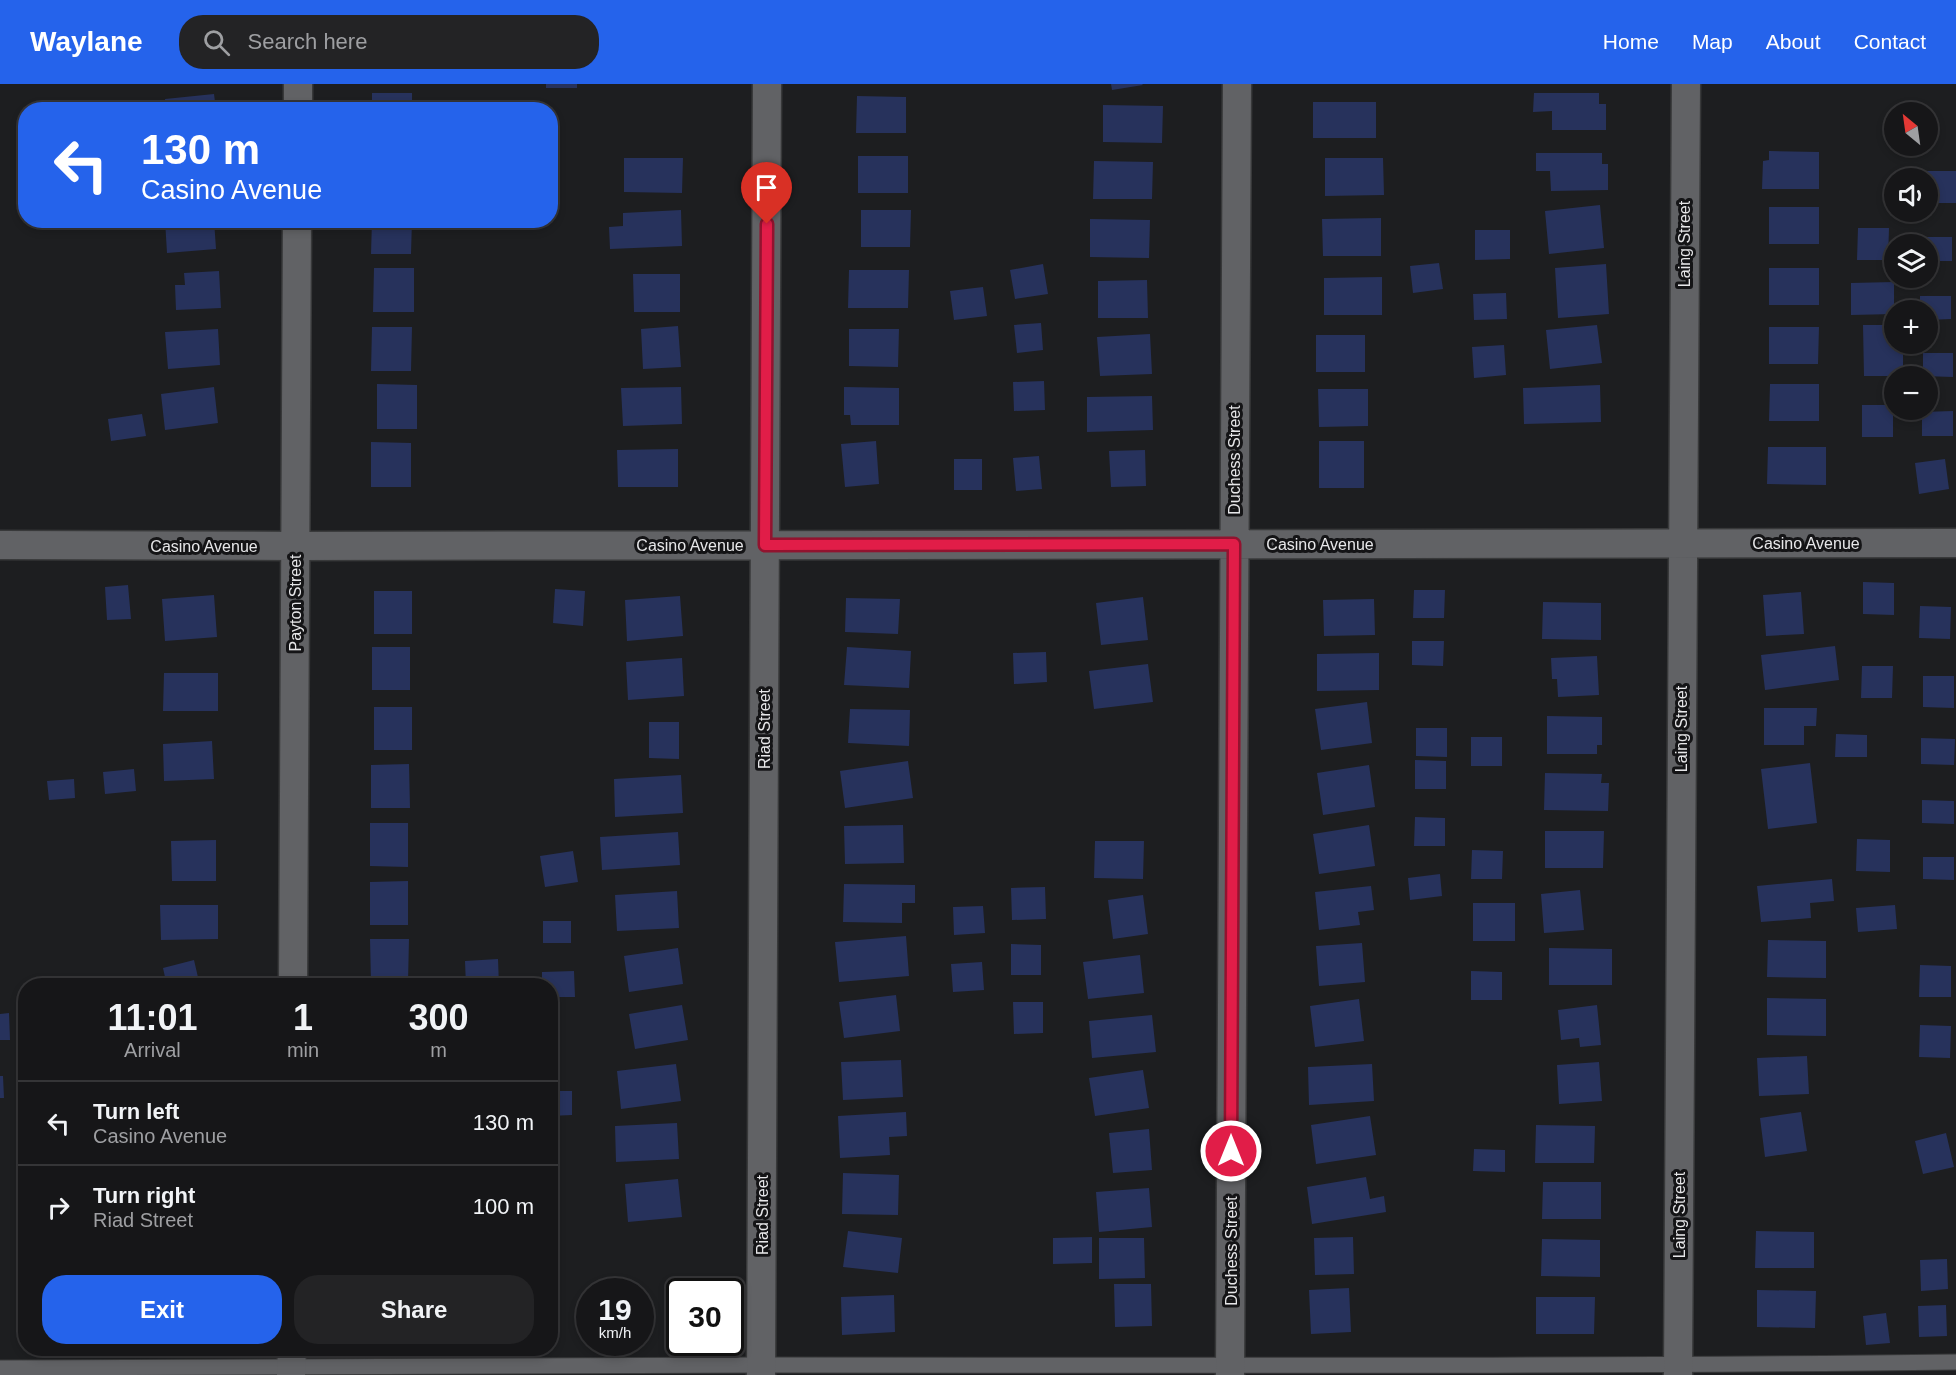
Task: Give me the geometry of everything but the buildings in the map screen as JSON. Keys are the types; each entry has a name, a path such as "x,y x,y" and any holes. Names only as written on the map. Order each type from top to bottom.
{"street":[{"path":"298,84 298,102"},
{"name":"Riad Street","path":"761,1370 767,84"},
{"name":"Duchess Street","path":"1230,1371 1236,84"},
{"name":"Laing Street","path":"1678,1370 1686,84"},
{"name":"Payton Street","path":"293,978 297,228"},
{"name":"Casino Avenue","path":"0,545 1956,543"}],"lane":[{"path":"0,1368 292,1364 761,1370 1678,1370 1956,1362"}],"route":[{"path":"767,224 765,545 1234,544 1231,1151"}]}
